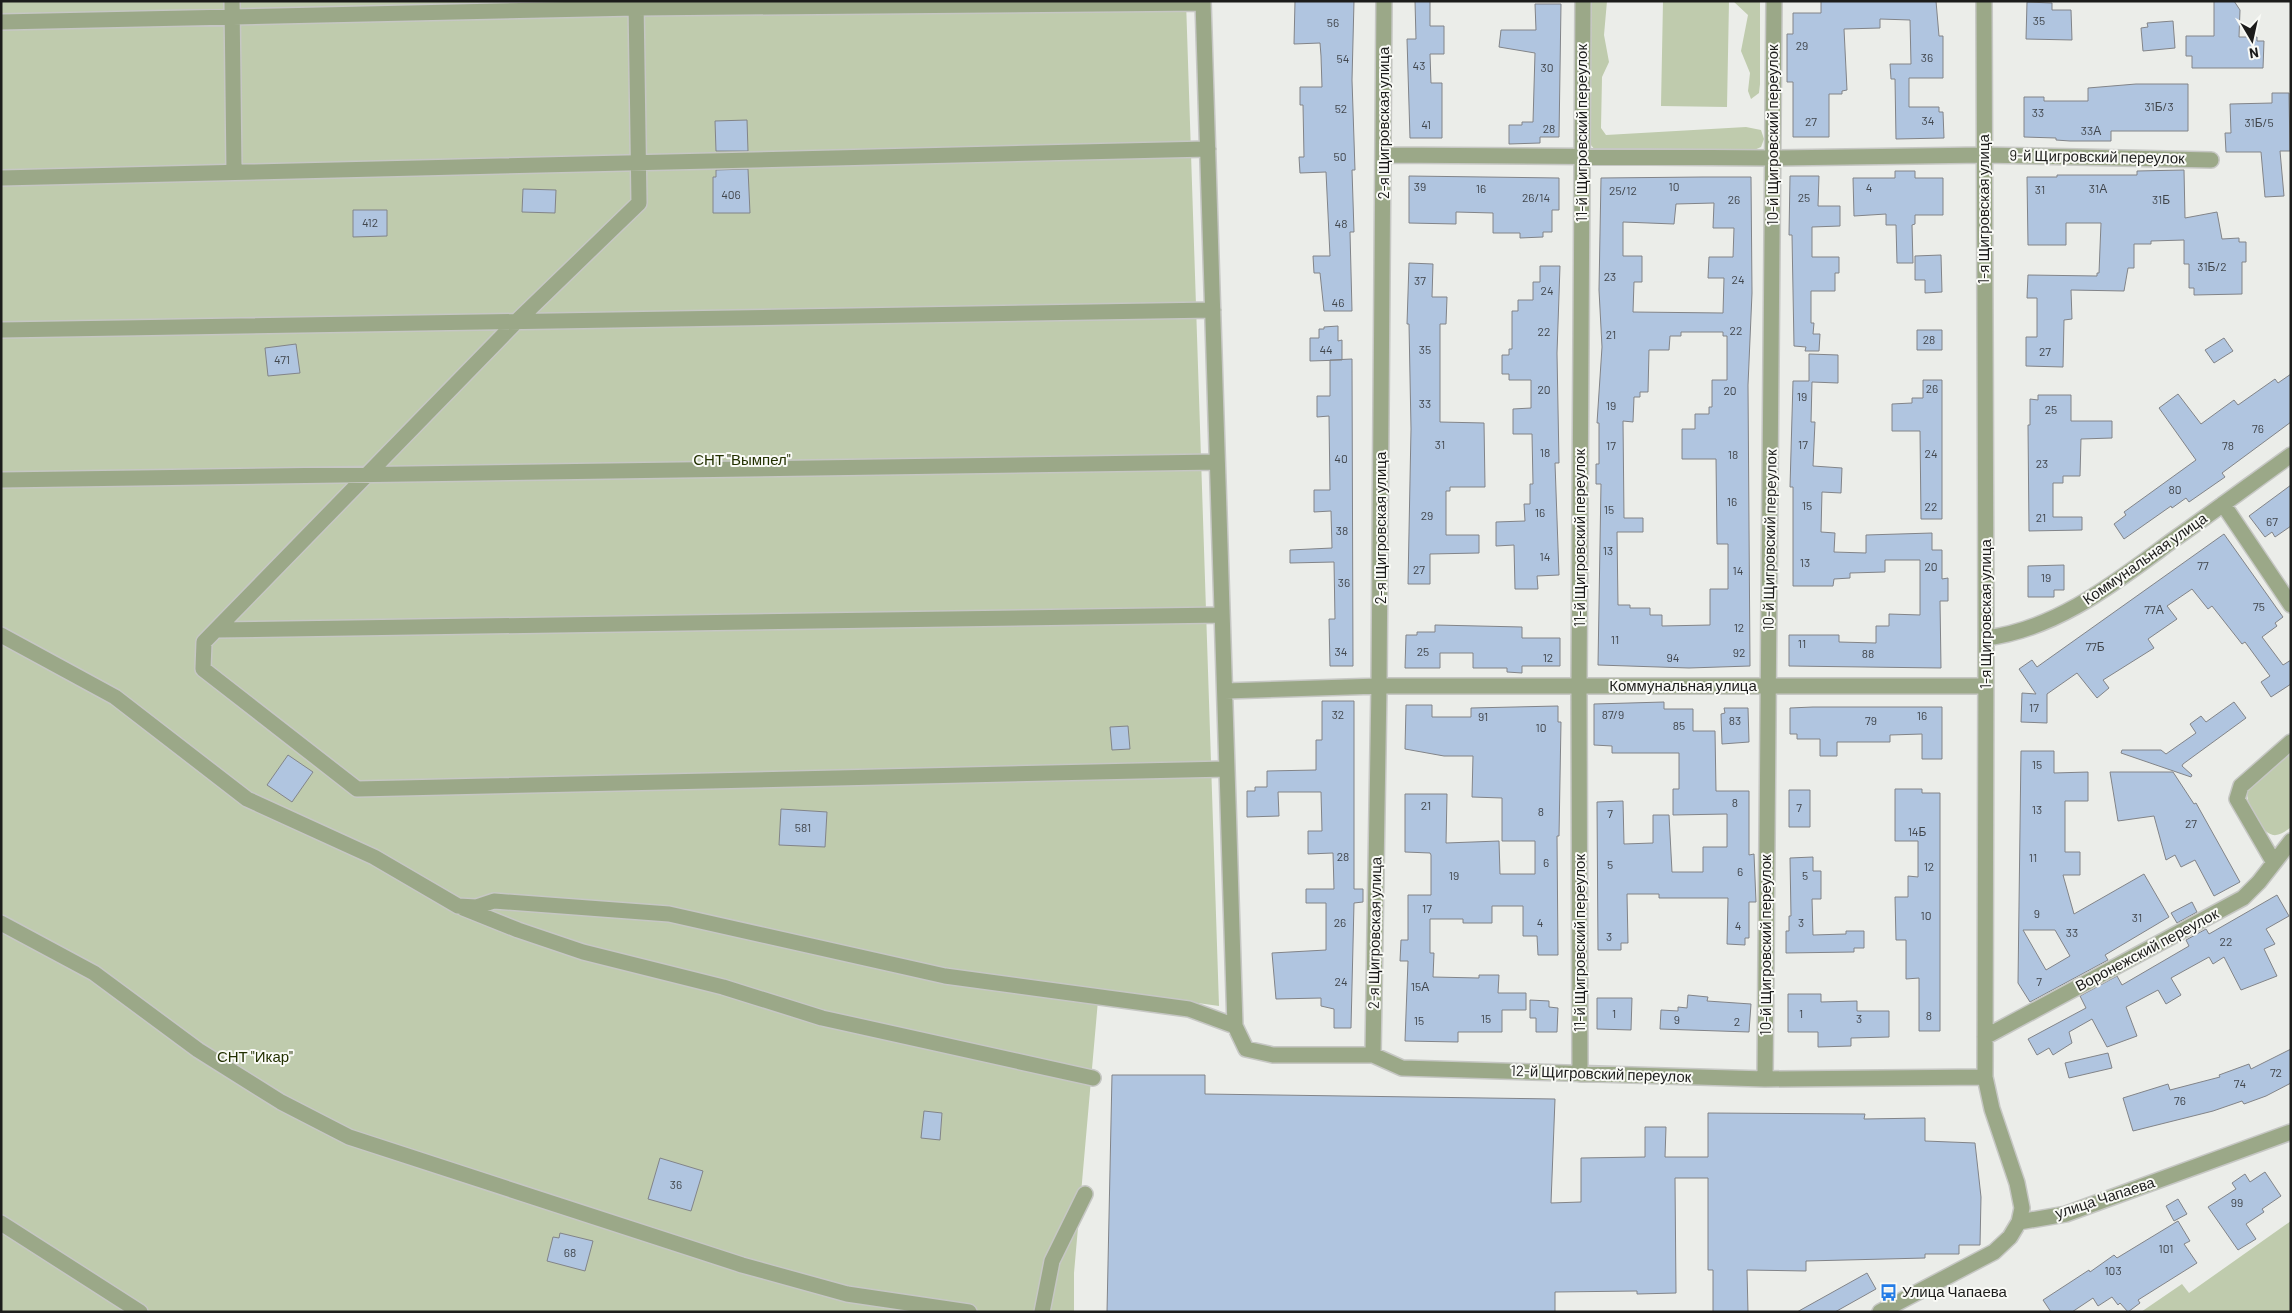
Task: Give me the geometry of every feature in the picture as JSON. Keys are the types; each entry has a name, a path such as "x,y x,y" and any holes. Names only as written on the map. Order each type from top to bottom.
{"street":[{"path":"232,1 234,172"},
{"name":"2-я Щигровская улица","path":"1373,1055 1380,686 1384,1"},
{"name":"11-й Щигровский переулок","path":"1580,1074 1579,686 1583,1"},
{"name":"10-й Щигровский переулок","path":"1765,1079 1774,1"},
{"name":"1-я Щигровская улица","path":"1984,1 1985,1077 1992,1108 2017,1183 2022,1208 2019,1222"},
{"path":"1,22 232,19 636,5 1203,2 1235,1026 1189,1009 945,976 669,914 494,901 476,907 458,906"},
{"path":"636,5 639,203 517,321 204,642 203,668 357,789 1227,769"},
{"path":"1,178 1208,149"},
{"name":"9-й Щигровский переулок","path":"1384,155 1774,158 1984,155 2210,160"},
{"path":"1,330 1213,310"},
{"name":"Коммунальная улица","path":"1986,638 2023,630 2066,612 2113,584 2291,455"},
{"path":"1,480 1217,462"},
{"path":"2223,504 2291,605"},
{"path":"216,630 1222,615"},
{"path":"1,635 115,698 247,799 374,857 458,906 518,930 583,952 723,987 822,1018 1094,1078"},
{"name":"Коммунальная улица","path":"1224,691 1380,686 1986,686"},
{"path":"2273,861 2237,799 2240,786 2291,742"},
{"name":"Воронежский переулок","path":"1985,1036 2243,898 2260,882 2273,861 2291,841"},
{"path":"1,922 94,973 198,1050 281,1102 349,1138 742,1265 847,1294 969,1312"},
{"name":"12-й Щигровский переулок","path":"1235,1026 1246,1049 1273,1055 1373,1055 1402,1068 1765,1079 1985,1077"},
{"name":"улица Чапаева","path":"2019,1222 2066,1214 2291,1132"},
{"path":"1042,1312 1052,1261 1085,1194"},
{"path":"1880,1312 1994,1252 2010,1237 2019,1222"},
{"path":"1,1223 140,1312"}],"green space":[{"name":"СНТ \"Вымпел\"","path":"1,1 1186,1 1219,1006 1099,989 1074,1273 1074,1312 1,1312"},
{"path":"1588,1 1607,1 1604,35 1609,62 1602,77 1601,128 1606,135 1746,127 1761,130 1764,139 1761,147 1752,151 1595,150 1586,139"},
{"path":"1663,1 1729,1 1727,107 1661,106"},
{"path":"1733,1 1760,1 1760,84 1759,93 1751,99 1748,91 1750,73 1741,51 1748,15"},
{"path":"2291,752 2291,827 2285,832 2273,835 2263,829 2258,823 2251,809 2247,791"},
{"path":"2291,1221 2291,1312 2141,1312 2182,1284 2189,1293"}],"building":[{"path":"1295,1 1354,1 1352,80 1355,170 1352,170 1354,232 1350,232 1352,311 1324,311 1320,273 1314,273 1313,256 1330,256 1326,172 1300,173 1299,157 1304,157 1303,105 1300,105 1300,87 1322,87 1321,56 1320,43 1294,44"},
{"path":"1415,1 1430,1 1430,26 1444,26 1444,54 1430,54 1431,83 1442,83 1442,138 1410,138 1407,39 1416,39"},
{"path":"1821,1 1936,1 1939,36 1943,36 1943,78 1909,78 1909,107 1939,107 1939,112 1943,112 1944,138 1896,139 1895,79 1891,79 1890,64 1911,64 1910,20 1880,19 1880,28 1844,29 1847,90 1842,91 1842,94 1829,94 1829,137 1793,137 1793,82 1787,82 1787,34 1793,34 1793,13 1821,13"},
{"path":"2214,1 2234,1 2240,10 2239,37 2257,37 2257,41 2264,41 2263,68 2192,68 2192,56 2186,56 2186,36 2214,36"},
{"path":"2027,2 2052,3 2052,10 2071,10 2072,40 2026,39"},
{"path":"1535,4 1561,4 1559,137 1540,137 1540,143 1509,144 1509,125 1522,125 1522,122 1533,122 1535,53 1499,47 1501,30 1536,30"},
{"path":"2173,21 2175,48 2143,51 2141,28 2148,27 2147,23"},
{"path":"2136,84 2188,84 2188,131 2111,131 2111,141 2070,141 2056,140 2056,138 2024,137 2024,97 2044,97 2044,101 2088,101 2088,88"},
{"path":"2272,93 2289,93 2290,151 2280,151 2284,196 2265,197 2261,152 2226,152 2225,133 2231,133 2230,104 2272,103"},
{"path":"747,120 748,151 716,151 715,121"},
{"path":"748,169 750,213 713,213 713,177 716,177 716,170"},
{"path":"2184,170 2185,218 2217,212 2222,239 2239,238 2239,242 2246,242 2246,262 2242,262 2242,294 2194,295 2194,288 2189,288 2189,264 2184,264 2184,240 2151,241 2151,244 2134,244 2134,268 2128,268 2124,291 2071,290 2072,319 2064,320 2063,367 2026,366 2026,337 2037,337 2037,298 2027,298 2028,275 2097,276 2097,273 2099,273 2101,223 2066,223 2066,245 2028,245 2027,177 2137,175 2137,171"},
{"path":"1895,171 1915,171 1915,178 1943,178 1943,215 1915,215 1915,224 1912,225 1913,263 1897,263 1896,225 1886,225 1886,214 1854,216 1853,178 1895,178"},
{"path":"1409,176 1559,178 1559,210 1552,210 1552,232 1543,232 1543,237 1520,238 1520,233 1493,233 1493,213 1456,212 1456,224 1409,223"},
{"path":"1790,176 1819,176 1818,206 1840,206 1840,226 1812,227 1812,257 1839,257 1839,273 1835,273 1835,291 1811,291 1811,323 1814,323 1813,334 1820,334 1819,351 1805,351 1806,347 1794,346 1792,235 1789,235"},
{"path":"1751,177 1752,293 1748,385 1750,666 1689,668 1598,665 1601,484 1596,484 1596,464 1599,464 1599,423 1597,423 1602,347 1599,290 1601,178","holes":["1714,203 1713,228 1734,228 1733,257 1709,257 1708,278 1724,278 1723,313 1633,312 1634,282 1642,282 1642,256 1623,256 1623,222 1674,224 1676,204","1681,332 1723,332 1723,336 1727,336 1727,380 1712,380 1712,407 1709,407 1709,414 1695,414 1695,429 1682,429 1682,459 1716,459 1717,544 1728,544 1728,589 1710,589 1710,625 1662,626 1662,615 1650,615 1650,608 1630,608 1630,605 1618,605 1617,532 1643,532 1643,518 1624,518 1623,421 1633,422 1634,397 1640,397 1640,392 1648,392 1649,350 1669,350 1670,336 1681,336"]},
{"path":"523,189 556,190 555,213 522,212"},
{"path":"353,210 387,210 387,236 353,237"},
{"path":"1941,255 1942,292 1925,293 1925,280 1915,280 1915,256"},
{"path":"1409,263 1433,264 1432,297 1447,297 1446,324 1440,324 1440,422 1484,423 1485,487 1450,487 1450,491 1446,491 1446,535 1479,535 1479,553 1430,554 1430,584 1408,584 1411,429 1409,324 1407,324"},
{"path":"1540,266 1560,266 1557,353 1559,463 1555,463 1559,575 1537,576 1538,589 1515,589 1514,545 1496,546 1496,522 1525,521 1524,504 1530,504 1530,484 1533,484 1532,434 1513,434 1513,409 1531,408 1531,380 1509,380 1509,374 1502,374 1502,355 1509,355 1509,349 1512,349 1512,311 1518,311 1518,300 1533,300 1533,282 1540,282"},
{"path":"1338,326 1338,341 1342,340 1342,360 1310,361 1310,338 1319,338 1319,329"},
{"path":"1917,330 1942,330 1942,350 1917,350"},
{"path":"2224,338 2233,351 2214,363 2205,350"},
{"path":"296,344 300,373 268,376 265,348"},
{"path":"1809,354 1838,355 1838,383 1812,382 1811,422 1815,422 1813,466 1842,468 1841,493 1822,492 1821,532 1835,533 1834,552 1866,553 1866,535 1932,533 1932,550 1942,550 1942,579 1948,578 1948,601 1940,601 1941,668 1789,666 1789,635 1839,635 1839,642 1876,643 1876,626 1889,626 1889,614 1920,615 1920,560 1885,560 1885,572 1850,573 1850,578 1834,579 1833,586 1793,586 1793,487 1790,487 1793,381 1809,381"},
{"path":"1352,359 1353,666 1330,666 1329,619 1335,619 1334,562 1290,563 1290,550 1332,548 1331,511 1314,512 1314,490 1330,490 1329,416 1317,417 1317,396 1330,396 1330,360"},
{"path":"2291,374 2291,422 2222,473 2225,477 2189,502 2186,498 2172,508 2171,506 2124,539 2114,524 2126,515 2124,512 2196,460 2159,408 2178,394 2201,424 2234,400 2238,405 2275,379 2278,383"},
{"path":"1923,380 1942,380 1942,519 1921,519 1920,431 1892,431 1892,404 1912,403 1912,398 1923,398"},
{"path":"2038,395 2071,395 2071,421 2112,421 2112,438 2081,439 2080,476 2063,476 2063,483 2053,483 2053,517 2082,517 2082,530 2029,531 2028,425 2030,425 2030,399 2038,400"},
{"path":"2291,485 2291,526 2275,537 2272,532 2265,537 2249,516"},
{"path":"2224,534 2283,617 2275,623 2277,626 2262,637 2283,665 2291,660 2291,684 2271,697 2261,682 2270,676 2245,642 2242,644 2212,606 2208,609 2192,589 2167,606 2177,619 2148,639 2154,648 2103,680 2109,688 2097,698 2077,673 2047,694 2047,723 2021,722 2022,693 2036,694 2019,669 2032,660 2037,667"},
{"path":"2064,565 2064,590 2054,590 2054,597 2028,597 2028,566"},
{"path":"1435,625 1522,627 1522,638 1560,638 1560,666 1522,666 1522,673 1507,672 1507,668 1473,668 1473,653 1440,653 1440,668 1405,668 1406,635 1417,635 1417,632 1435,632"},
{"path":"1322,701 1354,701 1354,889 1363,889 1363,902 1354,903 1351,1028 1334,1028 1334,1009 1321,1006 1321,998 1276,999 1272,953 1326,950 1326,903 1306,903 1306,889 1334,889 1333,853 1308,854 1308,831 1322,831 1321,792 1278,792 1279,816 1247,817 1247,791 1255,791 1255,787 1267,787 1267,771 1316,770 1316,740 1322,740"},
{"path":"1664,702 1664,709 1693,709 1693,731 1715,731 1716,791 1749,791 1749,855 1754,854 1756,902 1749,902 1749,938 1745,938 1745,945 1727,944 1728,898 1659,898 1659,894 1627,894 1628,943 1621,943 1621,950 1598,950 1597,802 1623,801 1624,844 1653,843 1653,815 1669,815 1672,872 1703,872 1703,847 1727,847 1727,814 1673,815 1673,789 1679,789 1679,753 1612,753 1612,746 1594,745 1594,704"},
{"path":"2234,702 2246,718 2183,764 2182,766 2192,775 2191,777 2121,753 2122,750 2161,750 2166,754 2196,733 2190,724 2201,716 2206,722"},
{"path":"1406,705 1432,705 1432,717 1471,717 1471,708 1558,706 1558,722 1561,722 1559,836 1557,836 1558,955 1538,955 1537,936 1523,936 1523,906 1492,906 1492,923 1463,923 1463,919 1430,919 1430,953 1434,953 1433,977 1479,978 1479,975 1499,975 1498,993 1526,993 1526,1010 1502,1010 1502,1032 1458,1032 1458,1042 1405,1041 1408,961 1400,961 1401,940 1408,940 1408,895 1431,895 1431,855 1430,853 1405,852 1405,794 1447,794 1446,843 1499,841 1500,874 1535,874 1535,841 1502,841 1502,798 1472,797 1473,756 1444,756 1405,749"},
{"path":"1942,707 1942,759 1922,759 1922,734 1890,735 1890,742 1837,742 1837,756 1820,756 1820,739 1797,739 1797,734 1790,734 1790,708"},
{"path":"1724,708 1748,708 1749,742 1722,744 1721,714 1725,713"},
{"path":"1128,726 1130,749 1112,750 1110,727"},
{"path":"2021,751 2054,751 2054,773 2088,772 2088,801 2065,801 2065,852 2080,852 2080,875 2063,875 2074,914 2144,874 2169,917 2105,955 2108,960 2030,1002 2018,983","holes":["2023,930 2055,930 2070,956 2046,970"]},
{"path":"288,755 313,772 292,802 267,785"},
{"path":"2110,772 2173,772 2194,804 2196,803 2240,882 2214,896 2195,860 2181,867 2175,855 2166,860 2154,816 2118,821"},
{"path":"1895,789 1922,789 1922,793 1940,793 1940,1031 1919,1031 1919,978 1906,979 1906,940 1896,940 1895,897 1908,897 1908,876 1918,877 1918,841 1895,841"},
{"path":"1789,790 1810,790 1810,827 1789,827"},
{"path":"781,809 827,812 825,847 779,845"},
{"path":"1813,857 1813,871 1821,871 1821,899 1812,899 1813,935 1846,934 1846,931 1864,931 1864,948 1854,948 1854,952 1786,953 1786,931 1789,931 1789,916 1791,916 1790,858"},
{"path":"2277,895 2289,916 2266,929 2275,944 2264,949 2277,976 2241,990 2224,957 2213,964 2209,957 2171,978 2181,995 2166,1004 2158,990 2126,1007 2137,1036 2107,1047 2092,1019 2069,1032 2072,1043 2053,1055 2049,1048 2037,1055 2028,1039 2086,1008 2080,996 2117,976 2122,985 2189,946 2186,940 2206,929 2209,934"},
{"path":"2192,902 2197,912 2177,923 2171,913"},
{"path":"1788,994 1821,994 1821,1002 1857,1001 1857,1011 1889,1011 1889,1037 1851,1038 1851,1046 1818,1047 1818,1032 1788,1032"},
{"path":"1688,995 1708,997 1707,1001 1751,1004 1749,1032 1660,1029 1661,1010 1678,1011 1678,1007 1687,1008"},
{"path":"1597,998 1632,998 1631,1030 1597,1029"},
{"path":"1530,1000 1549,1001 1549,1007 1558,1008 1557,1032 1536,1032 1536,1018 1530,1018"},
{"path":"2291,1049 2291,1083 2266,1096 2244,1104 2242,1101 2213,1111 2133,1131 2123,1098 2168,1084 2170,1090 2220,1077 2219,1075 2249,1064 2251,1069"},
{"path":"2108,1053 2112,1068 2069,1078 2065,1063"},
{"path":"1112,1075 1205,1075 1205,1094 1555,1099 1551,1203 1581,1202 1581,1158 1645,1157 1645,1127 1666,1127 1665,1157 1708,1157 1708,1113 1865,1114 1864,1119 1925,1118 1925,1141 1975,1143 1981,1197 1980,1245 1959,1245 1959,1254 1925,1254 1925,1258 1806,1261 1806,1271 1747,1270 1748,1312 1713,1312 1713,1270 1708,1270 1708,1178 1675,1178 1676,1293 1637,1294 1637,1291 1555,1292 1555,1312 1107,1312"},
{"path":"924,1111 942,1113 940,1140 921,1138"},
{"path":"660,1158 703,1171 691,1211 648,1199"},
{"path":"2265,1172 2281,1196 2262,1209 2264,1212 2246,1224 2256,1239 2238,1250 2208,1207 2236,1189 2232,1183 2245,1174 2250,1182"},
{"path":"2178,1199 2187,1214 2174,1221 2166,1206"},
{"path":"2178,1221 2190,1241 2184,1244 2197,1263 2138,1300 2140,1303 2128,1312 2120,1303 2118,1305 2112,1297 2098,1306 2093,1298 2072,1312 2051,1312 2043,1300 2089,1270 2090,1272 2114,1255 2117,1258"},
{"path":"560,1233 593,1241 585,1271 547,1261 553,1237 559,1238"},
{"path":"1867,1273 1876,1289 1835,1312 1797,1312"}],"place":[{"name":"Улица Чапаева","path":"1888,1292"}],"park label":[{"name":"СНТ \"Икар\"","path":"255,1057"}]}
